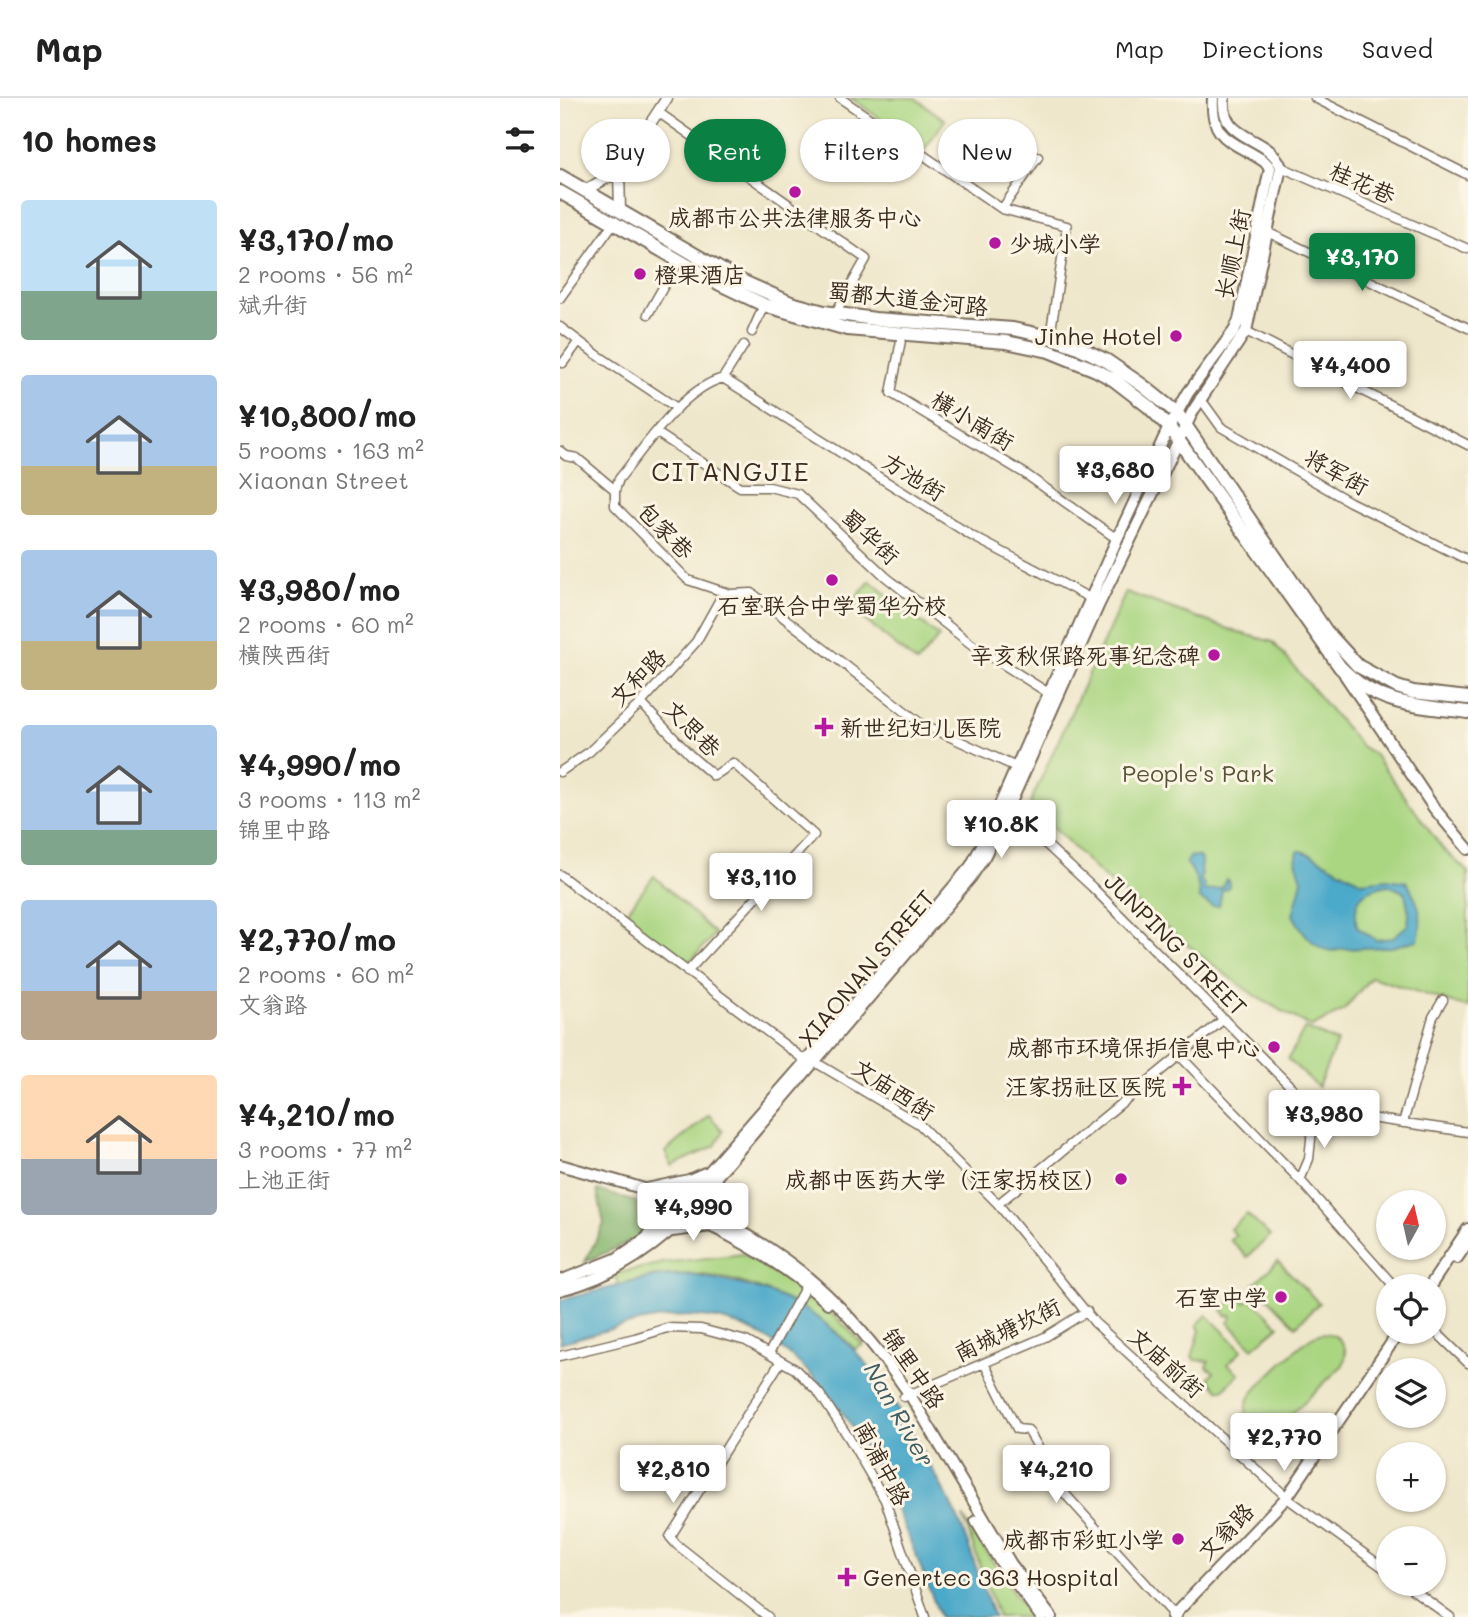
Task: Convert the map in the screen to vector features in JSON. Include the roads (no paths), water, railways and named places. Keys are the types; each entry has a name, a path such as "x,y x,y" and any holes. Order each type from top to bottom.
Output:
{"main road":[{"name":"长顺上街","path":"1169,427 1188,393 1237,326 1270,171 1265,162 1219,131 1212,115 1213,98"},
{"path":"1224,98 1223,112 1229,125 1268,150 1281,167"},
{"name":"长顺上街","path":"1186,425 1200,398 1246,331 1281,167"},
{"path":"560,176 580,197"},
{"path":"560,192 580,197 617,217"},
{"name":"蜀都大道金河路","path":"617,217 746,284 791,303 835,314 875,319 1013,329 1076,346 1107,361 1161,398 1177,413 1326,631 1358,666 1381,680 1413,692 1468,698"},
{"name":"蜀都大道金河路","path":"617,217 679,260 764,305 847,329 1006,342 1037,348 1060,355 1114,380 1149,407 1179,439 1340,667 1354,682 1387,700 1410,706 1468,712"},
{"name":"XIAONAN STREET","path":"685,1208 971,877 984,857 1099,604 1186,425"},
{"name":"XIAONAN STREET","path":"811,1061 971,866 1169,427"},
{"path":"1340,667 1434,808 1468,849"},
{"path":"560,1165 644,1193"},
{"path":"560,1172 644,1193 712,1175 718,1224 669,1232"},
{"path":"644,1193 652,1222 648,1238"},
{"name":"锦里中路","path":"644,1193 685,1208 765,1246 820,1286 870,1339 1011,1564 1051,1617"},
{"path":"560,1290 624,1266 647,1251 669,1232 685,1208"},
{"path":"560,1281 616,1259 648,1238 685,1208"},
{"name":"锦里中路","path":"718,1224 807,1284 853,1328 907,1396 998,1558 1041,1617"},
{"path":"1438,1274 1468,1229"},
{"path":"1446,1274 1468,1242"},
{"name":"文翁路","path":"1289,1499 1391,1344"},
{"name":"文翁路","path":"1176,1617 1289,1499 1398,1344"}],"street":[{"path":"653,119 667,98"},
{"path":"840,98 1002,209 1067,226 1049,337"},
{"path":"1315,98 1468,175"},
{"path":"658,112 866,259 835,314"},
{"path":"1002,209 1038,157"},
{"name":"桂花巷","path":"1281,167 1468,249"},
{"path":"580,197 602,182"},
{"path":"560,298 617,217 619,182"},
{"path":"1268,232 1468,328"},
{"path":"648,314 679,260"},
{"path":"752,332 764,305"},
{"path":"560,327 677,408"},
{"path":"1246,331 1468,445"},
{"name":"横小南街","path":"902,335 891,393 1024,473 1117,539"},
{"path":"563,363 579,341"},
{"name":"包家巷","path":"744,345 723,378 712,381 677,408 619,479 615,490 615,506 688,580 730,594 752,593 920,723 1016,767"},
{"name":"方池街","path":"723,378 972,536 1090,598"},
{"name":"将军街","path":"1200,398 1222,427 1350,502 1468,560"},
{"name":"蜀华街","path":"657,433 740,487 769,487 798,494 886,577 971,644 1049,694"},
{"path":"560,451 566,456 577,458 615,490"},
{"name":"文和路","path":"560,772 589,752 640,703 696,642 724,592"},
{"name":"文思巷","path":"640,703 714,776 733,763 814,835 687,972"},
{"name":"JUNPING STREET","path":"1008,809 1092,887 1314,1110"},
{"name":"文庙西街","path":"560,875 687,972 811,1061 919,1124 998,1204 1087,1311"},
{"path":"1403,1123 1433,1017 1443,1000"},
{"path":"998,1204 1224,1019"},
{"path":"1181,1056 1300,1180 1383,1274"},
{"path":"1300,1180 1309,1159 1314,1110 1468,1132"},
{"path":"769,1353 807,1284"},
{"name":"南城塘坎街","path":"907,1396 1045,1336 1087,1311"},
{"name":"文庙前街","path":"1087,1311 1095,1322 1289,1499 1376,1562"},
{"name":"南浦中路","path":"560,1356 667,1328 701,1329 746,1340 795,1369 819,1394 849,1438 885,1500 925,1617"},
{"path":"1446,1342 1468,1363"},
{"path":"768,1617 676,1544 670,1536 781,1361"},
{"path":"984,1363 1017,1429 1028,1430 1066,1495 1176,1617"},
{"path":"1420,1596 1446,1616"}],"water":[{"path":"1298,851 1302,851 1362,882 1387,879 1407,882 1419,910 1418,940 1392,947 1333,951 1319,947 1301,929 1293,915 1302,880 1296,861","holes":["1389,885 1405,893 1409,913 1408,925 1392,938 1376,940 1357,927 1356,908 1366,893"]},
{"path":"1191,856 1202,860 1200,879 1204,884 1204,891 1222,888 1226,879 1229,882 1229,887 1222,891 1219,906 1212,906 1199,899 1196,880 1186,863"},
{"name":"Nan River","path":"691,1275 741,1284 789,1301 814,1315 856,1352 890,1396 950,1502 962,1527 994,1617 940,1617 905,1529 858,1436 829,1394 795,1359 756,1333 711,1318 692,1316 653,1319 560,1343 560,1300 658,1276"}],"place":[{"name":"成都市公共法律服务中心","path":"795,192"},
{"name":"少城小学","path":"995,243"},
{"name":"橙果酒店","path":"640,274"},
{"name":"Jinhe Hotel","path":"1176,336"},
{"name":"石室联合中学蜀华分校","path":"832,580"},
{"name":"辛亥秋保路死事纪念碑","path":"1214,655"},
{"name":"新世纪妇儿医院","path":"824,727"},
{"name":"成都市环境保护信息中心","path":"1274,1047"},
{"name":"汪家拐社区医院","path":"1182,1086"},
{"name":"成都中医药大学（汪家拐校区）","path":"1121,1179"},
{"name":"石室中学","path":"1281,1297"},
{"name":"成都市彩虹小学","path":"1178,1539"},
{"name":"Genertec 363 Hospital","path":"847,1577"}],"district":[{"name":"CITANGJIE","path":"731,471"}],"park label":[{"name":"People's Park","path":"1198,773"}]}
